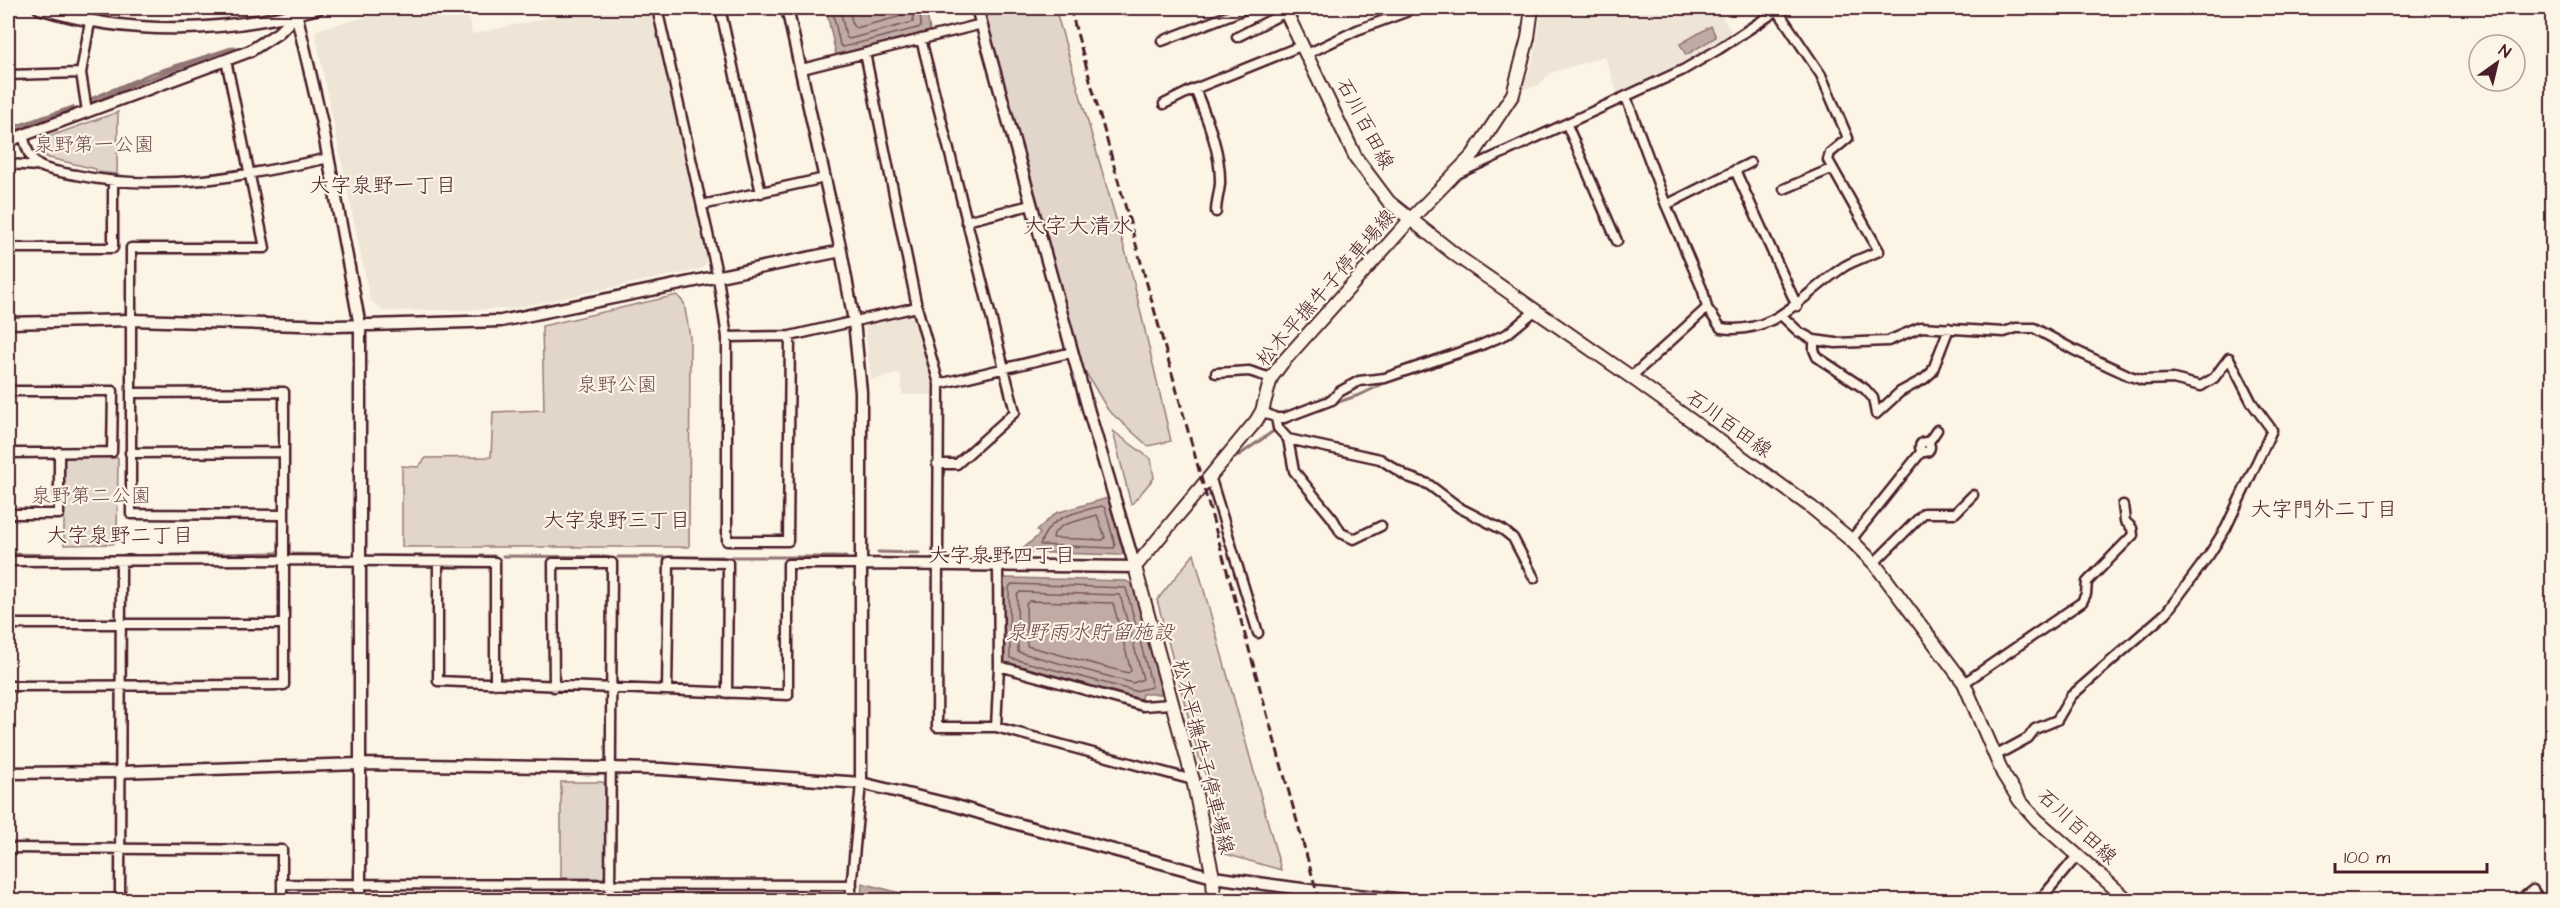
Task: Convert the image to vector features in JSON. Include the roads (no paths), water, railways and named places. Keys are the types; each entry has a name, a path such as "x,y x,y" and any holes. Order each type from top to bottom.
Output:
{"main road":[{"name":"松木平撫牛子停車場線","path":"1214,900 1213,877 1193,780 1135,567 1262,411 1271,378 1282,363 1410,220 1473,155 1513,94 1528,38 1532,8"},
{"name":"石川百田線","path":"1285,10 1356,158 1389,202 1457,256 1631,377 1811,507 1851,540 1874,563 1964,683 1995,756 2020,801 2037,820 2127,900"}],"street":[{"path":"39,8 90,22 143,28 184,28 319,8"},
{"path":"657,8 718,278 728,337 727,541 788,541 790,336"},
{"path":"720,8 761,193"},
{"path":"787,8 841,250 854,321 861,392 861,783 850,900"},
{"path":"438,562 438,681 788,695 788,564 1135,567 1072,352 977,8"},
{"path":"1162,41 1178,30 1248,8"},
{"path":"1456,174 1626,97 1719,49 1780,9 1821,75 1848,138 1830,153 1828,160 1879,251 1844,267 1782,316 1738,330 1721,328 1707,308 1703,291 1666,205 1626,97"},
{"path":"1237,37 1285,10"},
{"path":"8,141 250,51 274,36 295,11"},
{"path":"295,11 328,158 360,326 360,900"},
{"path":"1164,104 1195,89 1406,12"},
{"path":"87,111 81,73 90,22"},
{"path":"801,69 982,24"},
{"path":"921,39 1015,412 957,464 937,464"},
{"path":"865,53 917,307 939,384 937,727 996,728 1193,780"},
{"path":"226,60 266,248 131,248 131,514 283,515"},
{"path":"8,75 81,73"},
{"path":"1195,89 1211,127 1219,171 1220,186 1216,212"},
{"path":"1566,125 1617,241"},
{"path":"23,135 28,153 39,166"},
{"path":"8,164 39,166 88,178 113,181 203,180 250,176 328,158"},
{"path":"1666,205 1750,163"},
{"path":"1784,189 1831,169"},
{"path":"1735,170 1797,306"},
{"path":"702,205 825,178"},
{"path":"8,248 113,248 113,181"},
{"path":"966,221 1031,205"},
{"path":"8,323 131,320 360,326 501,321 718,278 841,250"},
{"path":"728,337 790,336 917,307"},
{"path":"1631,377 1707,308"},
{"path":"1262,411 1276,418 1284,418 1332,400 1339,392 1359,381 1385,378 1507,334 1536,310"},
{"path":"1782,316 1799,332 1814,340 1836,343 1888,341 1921,327 2004,332 2016,328 2034,328 2130,376 2143,380 2173,379 2201,386 2214,378 2229,358 2252,403 2272,430 2226,528 2166,613 2071,696 2057,720 2035,729 2028,738 1995,756"},
{"path":"1814,340 1817,357 1866,389 1873,398 1876,414 1900,392 1932,372 1948,328"},
{"path":"939,384 1072,352"},
{"path":"1216,373 1249,371 1271,378"},
{"path":"8,391 113,390 112,452 8,453"},
{"path":"8,686 284,685 284,392 131,393"},
{"path":"1276,418 1278,428 1288,439 1294,471 1333,519 1341,533 1354,540 1381,526"},
{"path":"1851,540 1922,451 1929,450 1928,443 1936,430"},
{"path":"1288,439 1380,459 1408,477 1428,484 1460,508 1503,530 1513,538 1534,578"},
{"path":"8,514 59,514 59,452"},
{"path":"130,453 284,452"},
{"path":"1210,476 1258,633"},
{"path":"1874,563 1924,513 1954,513 1973,495"},
{"path":"1964,683 2082,602 2086,594 2087,582 2133,535 2132,528 2125,520 2123,504"},
{"path":"8,561 495,562 495,684"},
{"path":"120,900 121,561"},
{"path":"667,690 669,562 728,563 727,693"},
{"path":"554,687 553,563 612,563 610,900"},
{"path":"996,728 999,666 998,567"},
{"path":"8,624 283,624"},
{"path":"999,666 1143,706 1171,704"},
{"path":"8,773 120,772 359,764 611,767 716,771 861,783 953,805 1213,877 1406,900"},
{"path":"8,848 282,850 282,900"},
{"path":"2040,900 2077,856"},
{"path":"283,884 852,885"},
{"path":"2520,900 2533,890 2540,900"}],"water":[{"path":"826,8 926,8 930,31 836,55"},
{"path":"1711,26 1716,37 1686,55 1680,44"},
{"path":"1108,498 1123,552 1121,555 1019,552 1040,534 1037,530 1056,513"},
{"name":"泉野雨水貯留施設","path":"1005,578 1126,581 1132,584 1162,694 1142,694 1141,699 1006,663 1003,660 1003,580"},
{"path":"862,883 927,900 861,900"}],"waterway":[{"path":"91,99 150,74 235,47"},
{"path":"93,102 139,82 235,47"},
{"path":"8,129 73,107"},
{"path":"8,133 74,109"},
{"path":"1327,406 1362,394 1389,381 1479,352 1497,343"},
{"path":"1281,426 1292,419"},
{"path":"1235,458 1275,430"},
{"path":"878,552 919,553"},
{"path":"126,556 276,553"},
{"path":"8,554 117,556"},
{"path":"292,554 342,555"},
{"path":"378,556 494,556"},
{"path":"503,556 608,557"},
{"path":"618,557 723,557"},
{"path":"731,557 846,557"}],"railway":[{"path":"1070,8 1319,900"}],"district":[{"name":"大字泉野一丁目","path":"383,185"},
{"name":"大字大清水","path":"1078,226"},
{"name":"大字門外二丁目","path":"2324,509"},
{"name":"大字泉野三丁目","path":"617,520"},
{"name":"大字泉野二丁目","path":"120,535"},
{"name":"大字泉野四丁目","path":"1002,555"}],"park label":[{"name":"泉野第一公園","path":"94,145"},
{"name":"泉野公園","path":"617,385"},
{"name":"泉野第二公園","path":"91,496"}]}
